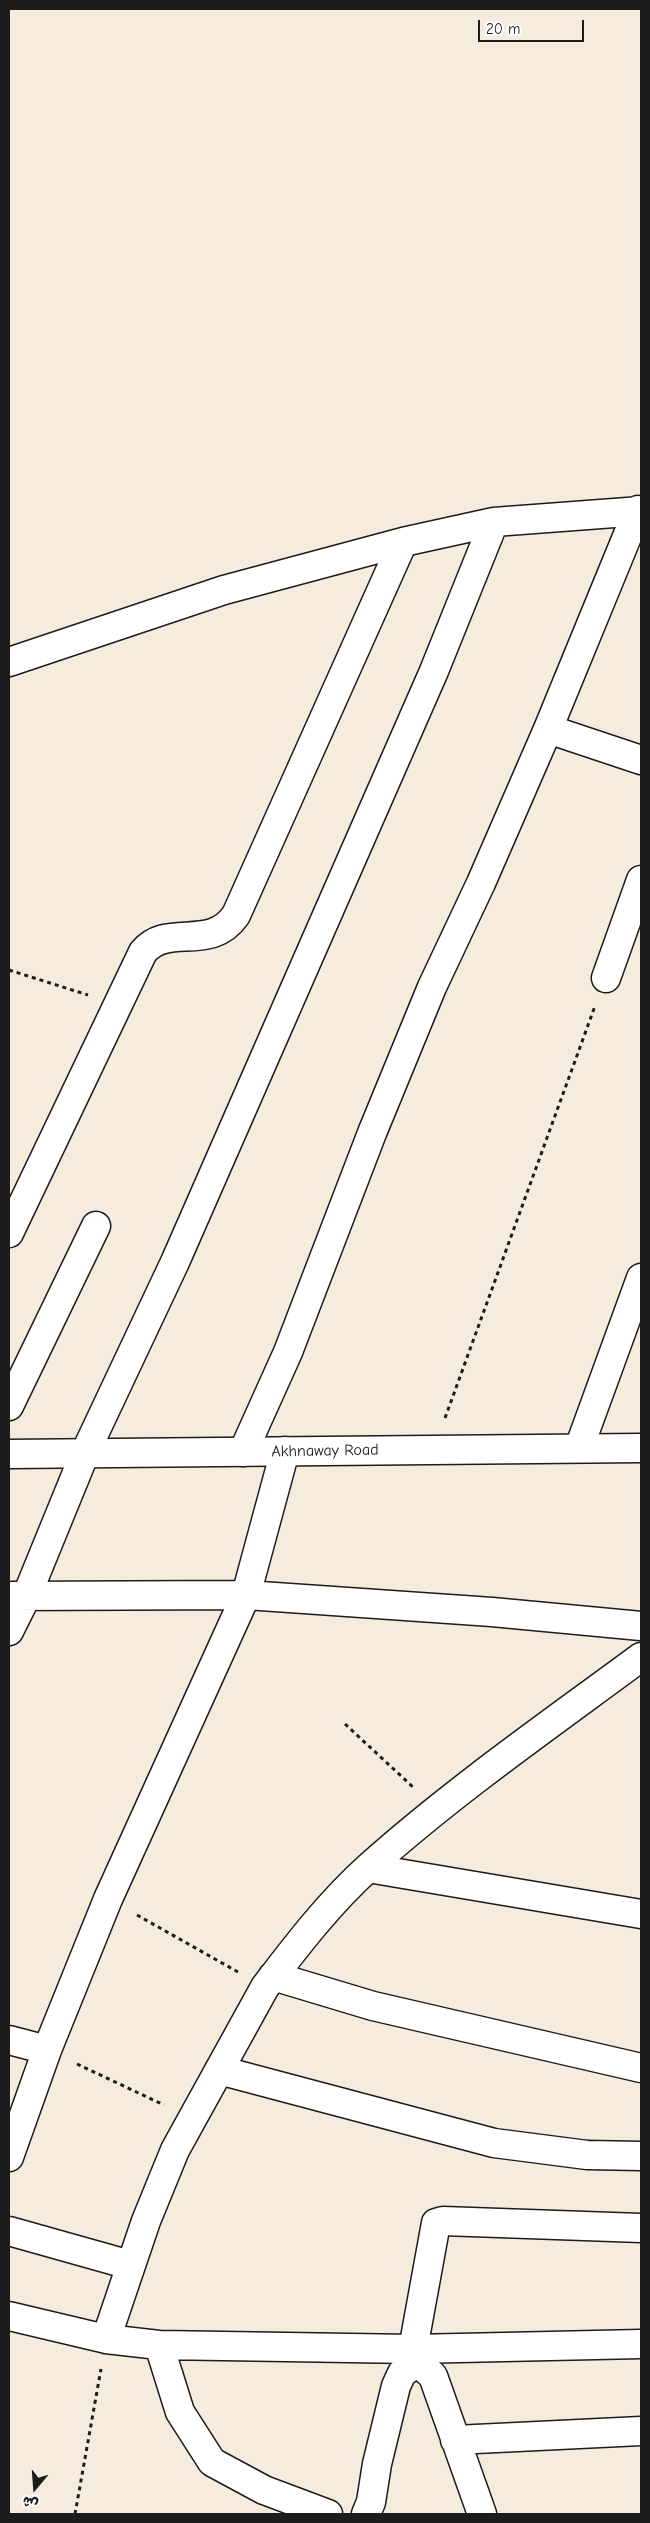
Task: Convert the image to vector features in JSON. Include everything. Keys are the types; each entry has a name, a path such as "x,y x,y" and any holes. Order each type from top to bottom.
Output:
{"street":[{"path":"9,662 224,590 403,542 494,522 640,510 482,883 432,987 372,1133 288,1352 243,1452"},
{"path":"9,1631 18,1595 175,1262 434,671 494,522"},
{"path":"9,1233 143,952 152,943 217,933 229,925 236,916 403,542"},
{"path":"548,729 641,760"},
{"path":"606,978 641,880"},
{"path":"9,1406 96,1226"},
{"path":"579,1448 641,1278"},
{"name":"Akhnaway Road","path":"9,1454 641,1448"},
{"path":"9,2157 47,2050 108,1899 246,1595 285,1451"},
{"path":"18,1595 246,1595 492,1612 641,1626"},
{"path":"106,2339 130,2265 161,2181 192,2119 269,1981 319,1919 368,1868 438,1810 641,1657"},
{"path":"368,1868 641,1914"},
{"path":"269,1981 641,2068"},
{"path":"9,2040 47,2050"},
{"path":"220,2070 494,2142 587,2155 641,2156"},
{"path":"366,2514 371,2502 377,2464 396,2386 402,2373 414,2357 436,2223 443,2221 641,2228"},
{"path":"9,2231 130,2265"},
{"path":"9,2316 106,2339 159,2345 414,2357 641,2344"},
{"path":"159,2345 180,2412 212,2462 264,2490 328,2514"},
{"path":"414,2357 433,2376 482,2514"},
{"path":"455,2440 641,2432"}],"path":[{"path":"9,970 119,1005"},
{"path":"433,1450 606,978"},
{"path":"345,1724 438,1810"},
{"path":"108,1899 269,1981"},
{"path":"47,2050 192,2119"},
{"path":"75,2514 106,2339"}]}
